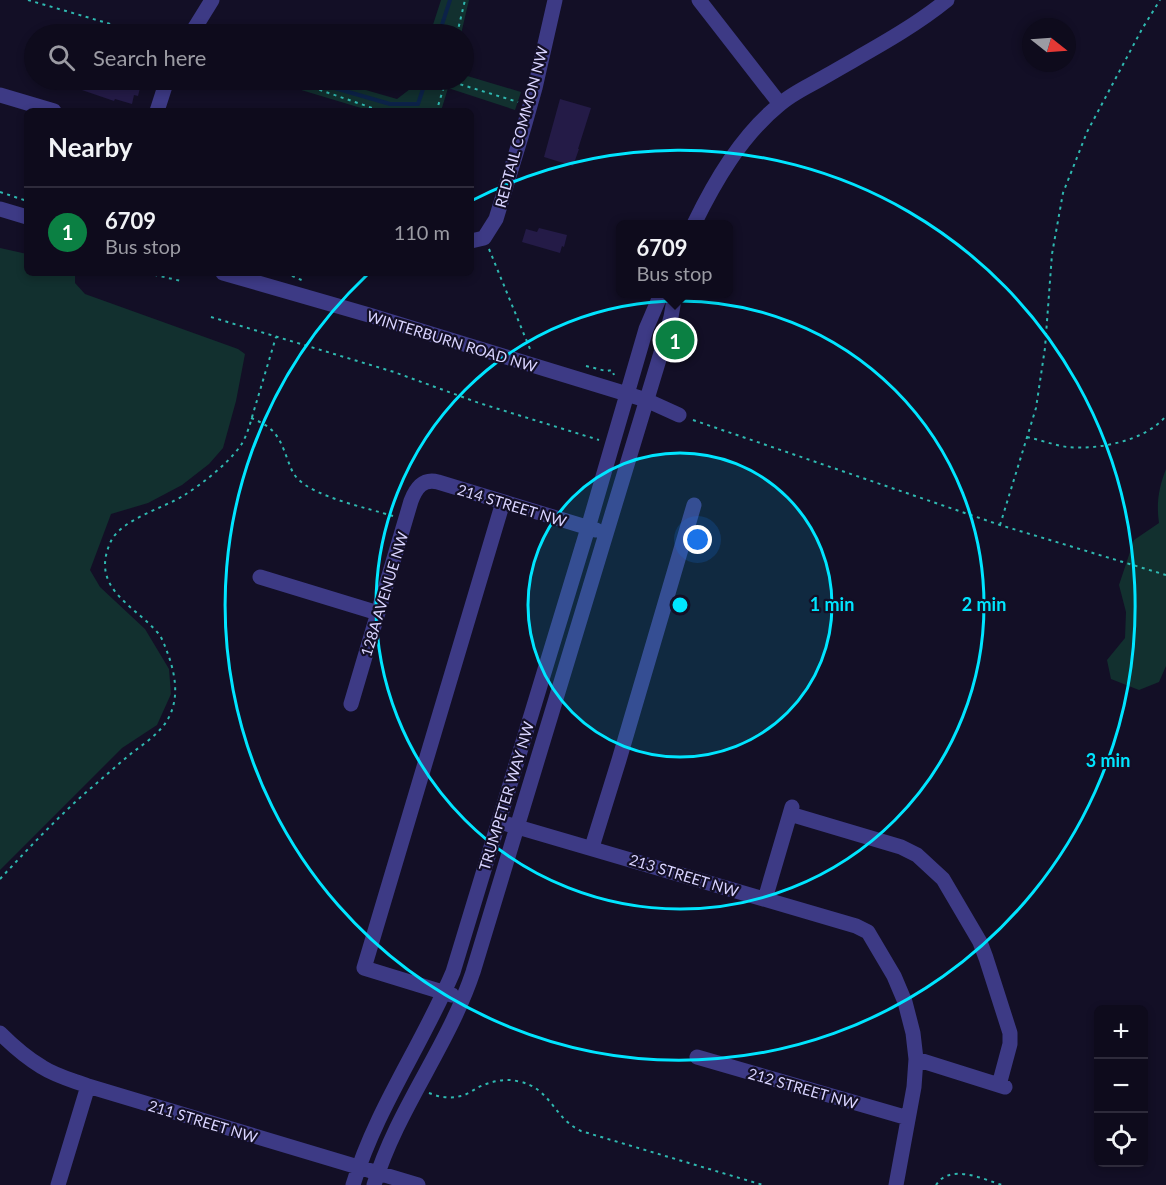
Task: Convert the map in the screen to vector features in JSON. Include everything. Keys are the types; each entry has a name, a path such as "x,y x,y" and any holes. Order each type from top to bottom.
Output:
{"street":[{"path":"197,24 212,0"},
{"name":"REDTAIL COMMON NW","path":"478,240 496,219 530,106 555,0"},
{"path":"699,0 780,104"},
{"path":"696,220 731,158 757,125 780,104 924,18 947,0"},
{"path":"158,108 164,90"},
{"path":"0,95 44,108"},
{"path":"0,209 24,216"},
{"name":"WINTERBURN ROAD NW","path":"233,276 627,394 679,415"},
{"name":"TRUMPETER WAY NW","path":"353,1185 384,1107 421,1040 444,992 459,953 646,329 659,298"},
{"name":"TRUMPETER WAY NW","path":"376,1179 394,1130 463,999 473,972 668,329 674,298"},
{"name":"214 STREET NW","path":"420,485 432,481 606,533"},
{"name":"128A AVENUE NW","path":"351,704 406,519 420,485"},
{"path":"463,999 364,968 503,502"},
{"path":"592,847 694,505"},
{"path":"260,578 378,613"},
{"path":"765,899 791,811 901,847 917,855 943,879 980,942 1010,1033 1002,1086 916,1059 914,1087 896,1185"},
{"name":"213 STREET NW","path":"499,821 856,926 868,932 894,976 905,1002 913,1033 916,1059"},
{"name":"211 STREET NW","path":"0,1033 42,1067 59,1076 359,1167 376,1179 418,1185"},
{"name":"212 STREET NW","path":"697,1057 908,1118"},
{"path":"58,1185 88,1086"}],"path":[{"path":"28,0 111,24"},
{"path":"459,24 465,0"},
{"path":"1000,525 1036,408 1045,348 1052,254 1063,193 1087,132 1160,0"},
{"path":"474,89 530,106"},
{"path":"320,90 372,108"},
{"path":"436,108 443,90"},
{"path":"0,192 24,200"},
{"path":"478,240 530,350"},
{"path":"160,276 181,281"},
{"path":"211,317 404,375 479,403 599,440"},
{"path":"0,879 68,809 149,740 169,718 176,692 174,676 164,643 159,634 112,588 106,577 105,557 112,538 124,526 183,496 229,459 242,444 276,337"},
{"path":"679,415 1000,525 1166,575"},
{"path":"1027,437 1067,447 1098,448 1131,439 1158,425 1166,416"},
{"path":"251,418 271,428 282,444 292,471 313,490 406,519"},
{"path":"424,1091 436,1096 456,1097 489,1083 505,1080 525,1083 542,1092 570,1126 581,1131 763,1185"},
{"path":"936,1185 939,1180 954,1174 965,1174 1002,1185"}],"green space":[{"path":"441,0 469,0 463,24 433,24"},
{"path":"474,78 521,92 515,110 454,90 474,90"},
{"path":"301,90 366,90 397,99 409,90 447,90 442,108 361,108"},
{"path":"0,248 24,253 24,276 75,276 75,283 85,294 238,349 245,354 236,401 223,448 209,464 182,485 148,503 111,514 90,570 100,587 145,629 169,669 171,694 157,725 122,748 0,870"},
{"path":"1166,469 1166,666 1159,682 1139,690 1111,679 1107,660 1125,638 1126,612 1119,585 1134,540 1159,523 1159,495"}],"building":[{"path":"82,90 140,90 138,96 134,95 132,104 115,99 114,101"},
{"path":"560,99 591,108 573,166 544,157"},
{"path":"539,228 567,235 560,253 522,242 526,229 537,232"}],"waterway":[{"path":"442,24 450,0"},
{"path":"342,90 390,104 418,104 423,90"}],"place":[{"name":"6709","path":"675,340"}]}
